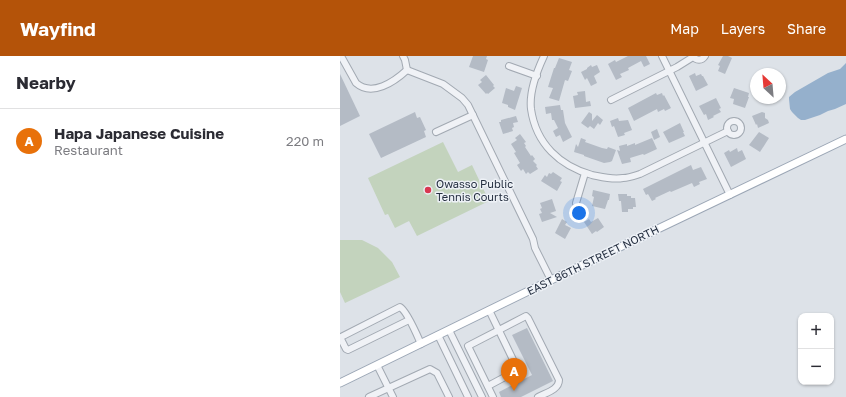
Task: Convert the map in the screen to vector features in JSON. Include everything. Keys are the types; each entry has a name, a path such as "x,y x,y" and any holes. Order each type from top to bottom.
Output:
{"main road":[{"name":"EAST 86TH STREET NORTH","path":"340,383 846,139"}],"street":[{"path":"341,56 356,83 364,88 375,89 381,87 398,78 407,70"},
{"path":"403,56 407,70"},
{"path":"544,56 536,76 532,92 531,108 535,125 547,147 556,157 566,164 585,173 611,178 632,177 728,131"},
{"path":"662,56 730,195"},
{"path":"611,100 669,71 693,57 700,60 705,56"},
{"path":"509,66 536,76"},
{"path":"407,70 443,84 462,98 468,105 533,239 535,248 551,280"},
{"path":"436,132 472,115"},
{"path":"576,203 585,173"},
{"path":"408,320 348,350 341,339 341,337 400,307 402,308 421,344"},
{"path":"488,386 518,370 489,310"},
{"path":"493,397 468,346 526,316 560,384 557,388 538,397"},
{"path":"449,330 482,397"},
{"path":"438,335 468,397"},
{"path":"377,365 393,397"},
{"path":"372,396 430,369 437,373 449,397"}],"green space":[{"name":"Owasso Public Tennis Courts","path":"443,142 458,172 472,165 489,201 417,236 409,221 395,228 388,214 385,215 368,178"},
{"path":"340,240 362,240 378,248 392,262 400,277 345,303 340,292"}],"water":[{"path":"846,63 846,104 805,120 798,118 790,109 789,97 828,73 840,69"}],"building":[{"path":"473,56 487,56 486,59 488,60 484,72 469,67"},
{"path":"628,56 646,56 650,64 644,67 641,61 628,68 629,70 620,74 622,77 616,80 608,64"},
{"path":"723,56 732,58 725,74 718,71 720,66 718,65"},
{"path":"559,58 572,62 569,70 572,71 568,81 565,80 559,101 549,98 553,88 548,87"},
{"path":"591,65 592,67 597,65 600,72 594,76 597,83 591,86 587,78 585,80 581,72"},
{"path":"695,73 696,76 701,74 708,85 696,91 689,76"},
{"path":"340,74 360,116 340,126"},
{"path":"486,75 495,88 488,94 486,94 478,85 482,82 480,80"},
{"path":"516,86 522,88 515,110 502,103 506,88 514,91"},
{"path":"734,88 749,93 745,108 733,104 734,99 730,98"},
{"path":"585,91 586,102 590,101 591,106 575,108 573,96 578,95 577,92"},
{"path":"656,93 657,95 662,93 663,96 664,95 671,108 658,112 657,109 634,121 628,108"},
{"path":"716,98 721,108 719,109 721,112 708,120 706,114 704,115 699,106"},
{"path":"560,105 561,110 563,110 565,123 572,137 563,142 560,135 556,137 553,131 558,128 554,120 552,120 551,113 546,114 545,107"},
{"path":"415,112 417,118 420,117 426,130 424,131 426,137 381,158 369,134"},
{"path":"589,112 592,114 592,121 597,115 603,120 600,125 598,123 594,129 590,126 588,128 581,123"},
{"path":"762,112 765,113 765,118 769,123 758,128 752,116"},
{"path":"516,116 518,122 513,123 513,131 503,134 499,122 501,122 501,120"},
{"path":"618,118 619,121 628,120 632,130 624,133 625,135 618,137 614,126 612,127 610,121"},
{"path":"680,123 685,136 669,143 663,132"},
{"path":"657,129 660,137 654,140 651,132"},
{"path":"759,132 769,138 760,152 749,145"},
{"path":"520,134 526,142 524,143 526,146 525,147 535,159 533,161 537,165 536,166 538,169 530,174 528,172 526,174 523,169 521,171 517,165 520,163 511,144 517,140 515,138"},
{"path":"581,138 586,140 585,142 602,148 607,149 608,147 616,150 612,161 604,163 574,152 576,144 578,147"},
{"path":"652,138 657,149 644,155 630,158 631,162 622,164 617,150 620,151 619,146 627,144 627,146 635,143 635,145"},
{"path":"737,148 738,152 742,150 746,159 731,167 724,153 729,150 730,152"},
{"path":"691,165 693,170 701,167 707,179 699,182 700,184 694,187 692,183 671,192 670,191 652,201 648,194 646,195 643,189"},
{"path":"553,172 562,178 560,181 562,182 557,191 541,181 545,175 547,177 549,173 551,174"},
{"path":"593,190 610,194 605,209 592,206 594,197 592,196"},
{"path":"618,194 627,194 627,196 631,196 631,198 635,198 636,207 633,207 633,209 628,209 628,212 622,212 621,201 619,201"},
{"path":"552,199 556,211 550,213 557,217 542,222 539,214 542,213 540,203"},
{"path":"598,218 604,227 592,234 584,222 589,219 591,222"},
{"path":"562,219 567,222 565,225 571,228 565,239 555,233"},
{"path":"527,328 553,381 521,397 501,397 499,392 532,375 512,335"}],"place":[{"name":"Owasso Public Tennis Courts","path":"428,190"},
{"name":"Hapa Japanese Cuisine","path":"514,391"}]}
